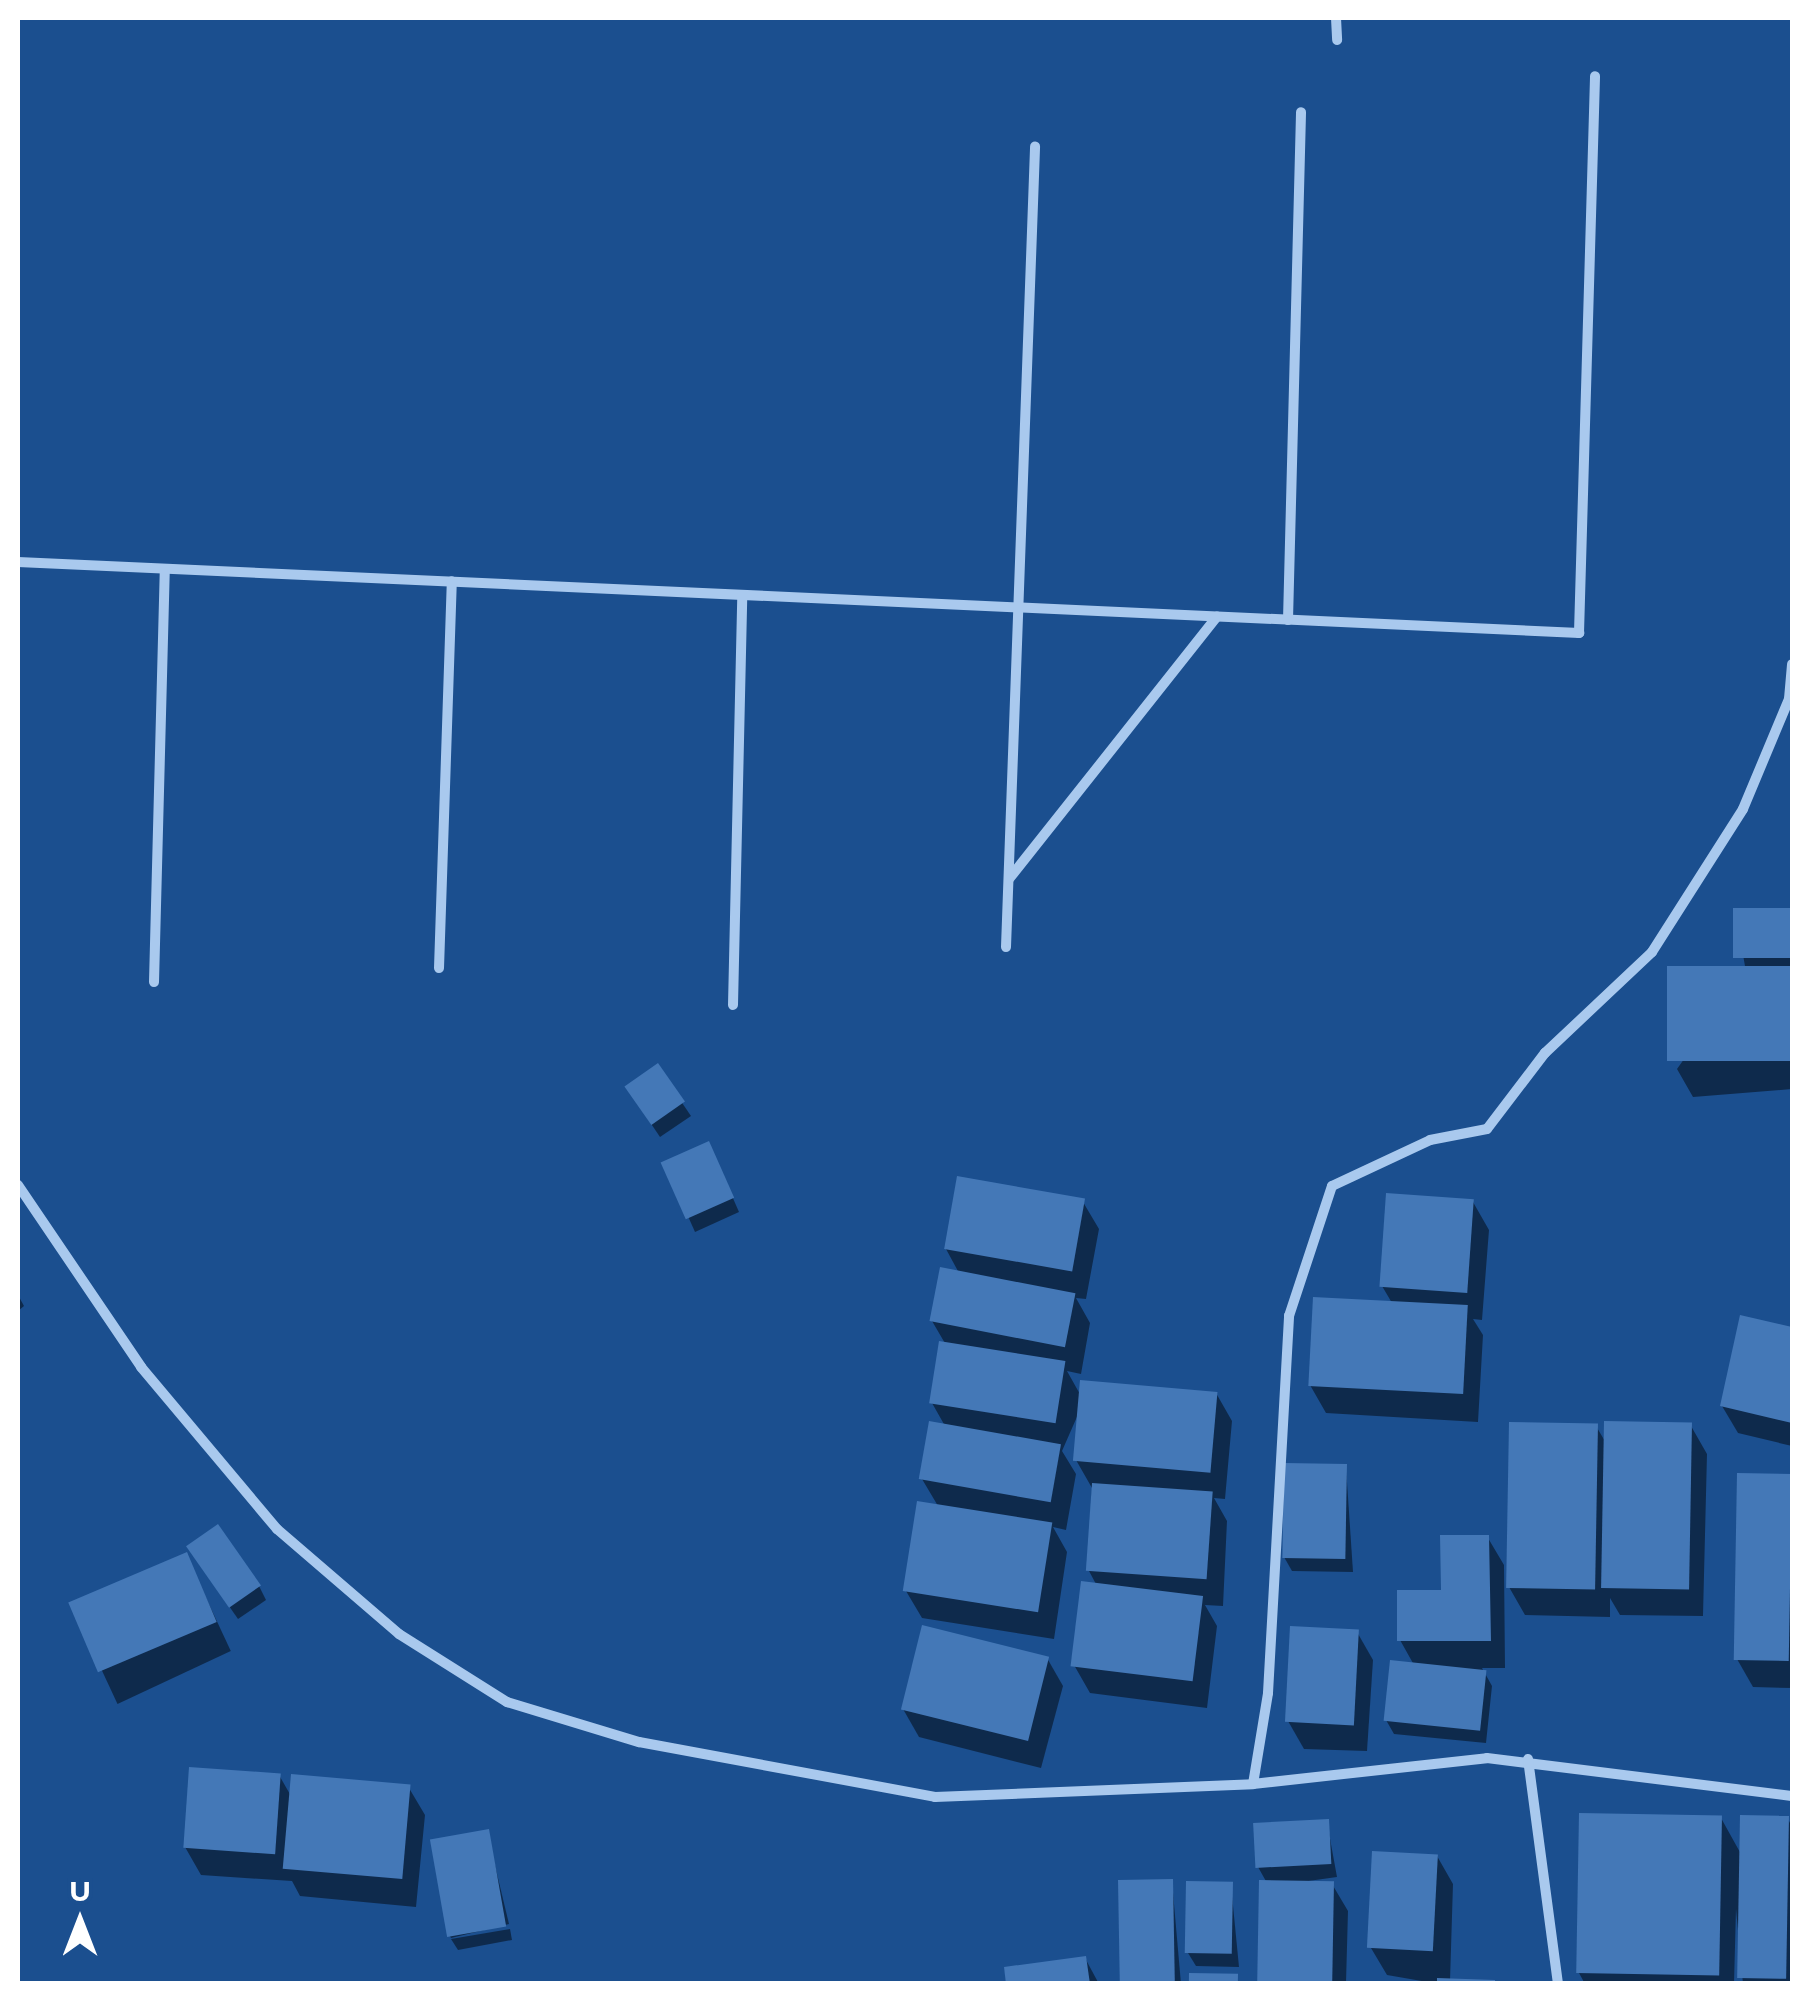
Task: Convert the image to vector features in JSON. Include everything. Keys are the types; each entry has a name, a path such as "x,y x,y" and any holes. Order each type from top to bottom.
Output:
{"street":[{"path":"1336,18 1338,40"},
{"path":"18,562 1579,634 1595,76"},
{"path":"1288,620 1301,112"},
{"path":"1006,947 1035,147"},
{"path":"154,982 165,569"},
{"path":"439,968 452,581"},
{"path":"732,1006 742,595"},
{"path":"1009,878 1217,617"},
{"path":"1253,1784 1268,1693 1289,1316 1332,1186 1430,1140 1487,1128 1545,1053 1652,952 1743,809 1789,700 1792,664"},
{"path":"18,1185 141,1368 277,1529 399,1634 507,1702 639,1742 936,1796 1253,1784 1528,1759 1792,1796"},
{"path":"1528,1759 1558,1984"}],"building":[{"path":"1733,908 1792,908 1792,958 1733,958"},
{"path":"1667,966 1792,966 1792,1061 1667,1061"},
{"path":"658,1063 685,1102 651,1125 624,1087"},
{"path":"709,1141 734,1198 686,1219 661,1163"},
{"path":"957,1176 1085,1199 1072,1271 944,1249"},
{"path":"1386,1193 1474,1199 1467,1293 1379,1287"},
{"path":"940,1267 1075,1293 1065,1347 930,1321"},
{"path":"1313,1297 1468,1305 1463,1394 1308,1386"},
{"path":"1740,1315 1792,1327 1792,1423 1720,1406"},
{"path":"939,1341 1065,1361 1056,1423 929,1403"},
{"path":"1080,1380 1217,1392 1210,1473 1073,1461"},
{"path":"929,1421 1061,1444 1051,1502 919,1479"},
{"path":"1604,1421 1692,1423 1689,1590 1601,1588"},
{"path":"1509,1422 1598,1424 1595,1590 1506,1588"},
{"path":"1284,1463 1347,1464 1345,1559 1282,1558"},
{"path":"1737,1473 1792,1474 1789,1661 1734,1660"},
{"path":"1092,1483 1213,1491 1207,1579 1086,1571"},
{"path":"917,1501 1052,1522 1038,1612 903,1591"},
{"path":"218,1524 261,1585 229,1608 186,1546"},
{"path":"1440,1535 1489,1535 1491,1641 1397,1641 1397,1590 1441,1590"},
{"path":"187,1552 217,1622 98,1672 68,1602"},
{"path":"1081,1581 1203,1596 1193,1681 1071,1666"},
{"path":"922,1625 1049,1657 1028,1741 901,1709"},
{"path":"1290,1626 1359,1630 1354,1725 1285,1722"},
{"path":"1390,1660 1486,1670 1480,1731 1384,1721"},
{"path":"189,1767 281,1773 275,1854 183,1848"},
{"path":"291,1774 411,1784 402,1879 283,1869"},
{"path":"1579,1813 1722,1815 1719,1975 1576,1973"},
{"path":"1740,1815 1789,1816 1786,1979 1737,1978"},
{"path":"1329,1819 1331,1864 1255,1868 1253,1823"},
{"path":"489,1829 506,1926 447,1937 430,1839"},
{"path":"1372,1851 1438,1854 1433,1951 1367,1948"},
{"path":"1173,1879 1175,1984 1120,1984 1118,1880"},
{"path":"1259,1880 1334,1881 1332,1984 1257,1984"},
{"path":"1186,1881 1233,1882 1232,1954 1185,1953"},
{"path":"1086,1956 1090,1984 1006,1984 1004,1967"},
{"path":"1189,1973 1238,1974 1238,1984 1189,1984"},
{"path":"1437,1978 1495,1980 1495,1984 1437,1984"}]}
